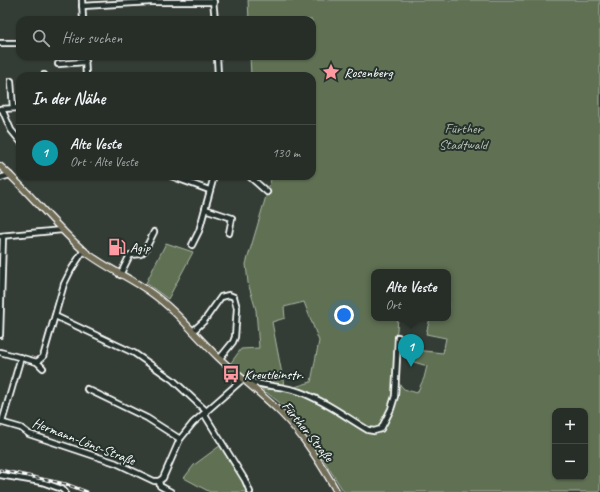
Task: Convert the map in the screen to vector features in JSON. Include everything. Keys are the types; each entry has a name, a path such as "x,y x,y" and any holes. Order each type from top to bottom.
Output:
{"main road":[{"name":"Fürther Straße","path":"0,166 62,230 84,250 120,275 149,291 172,309 192,332 282,414 304,440 323,467 337,492"}],"street":[{"path":"82,0 83,16"},
{"path":"82,6 151,2 213,1 215,16"},
{"path":"0,43 16,43"},
{"path":"217,60 218,72"},
{"path":"58,64 85,62 86,72"},
{"path":"11,81 13,108 1,109 11,130 16,136"},
{"path":"0,178 10,175"},
{"path":"182,180 209,190"},
{"path":"192,245 199,231 213,180"},
{"path":"254,180 267,192"},
{"path":"205,209 232,218 229,233"},
{"path":"0,335 2,236 62,230"},
{"path":"120,275 130,255 141,254 145,250 154,232"},
{"path":"37,362 43,357 64,284 84,250"},
{"path":"192,332 204,321 221,297 229,294 234,297 237,308 235,337 220,358"},
{"path":"55,316 134,353 173,380 205,410 206,417 245,480 250,492"},
{"path":"171,492 160,486 159,481 163,478 180,439 205,410 243,379 252,383 281,386 300,392 319,401 368,430 374,431 381,429 391,409 395,396 398,337"},
{"path":"0,352 37,362 44,368"},
{"path":"1,422 21,358"},
{"path":"86,389 147,418 180,439"},
{"name":"Hermann-Löns-Straße","path":"1,422 21,428 29,434 116,463 154,481 159,481"},
{"path":"0,475 42,482 62,489 65,492"}],"green space":[{"name":"Fürther Stadtwald","path":"248,0 600,0 600,492 344,492 301,424 289,410 230,364 241,349 259,348 256,310 248,283 246,264 271,180 316,180 316,72 251,72 250,60 316,60 316,16 249,16","holes":["371,269 451,269 451,321 429,321 426,334 446,338 443,353 415,350 411,361 427,366 424,378 417,393 404,389 393,377 398,321 371,321","304,302 319,341 311,382 285,390 272,322 285,318 284,307"]},
{"path":"166,243 193,252 168,299 146,283"},
{"path":"221,445 235,466 247,492 210,492 184,478 194,465"}],"railway":[{"path":"0,470 66,484 87,492"}],"place":[{"name":"Rosenberg","path":"331,72"},
{"name":"Agip","path":"117,247"},
{"name":"Alte Veste","path":"411,367"},
{"name":"Kreutleinstr.","path":"231,374"}]}
